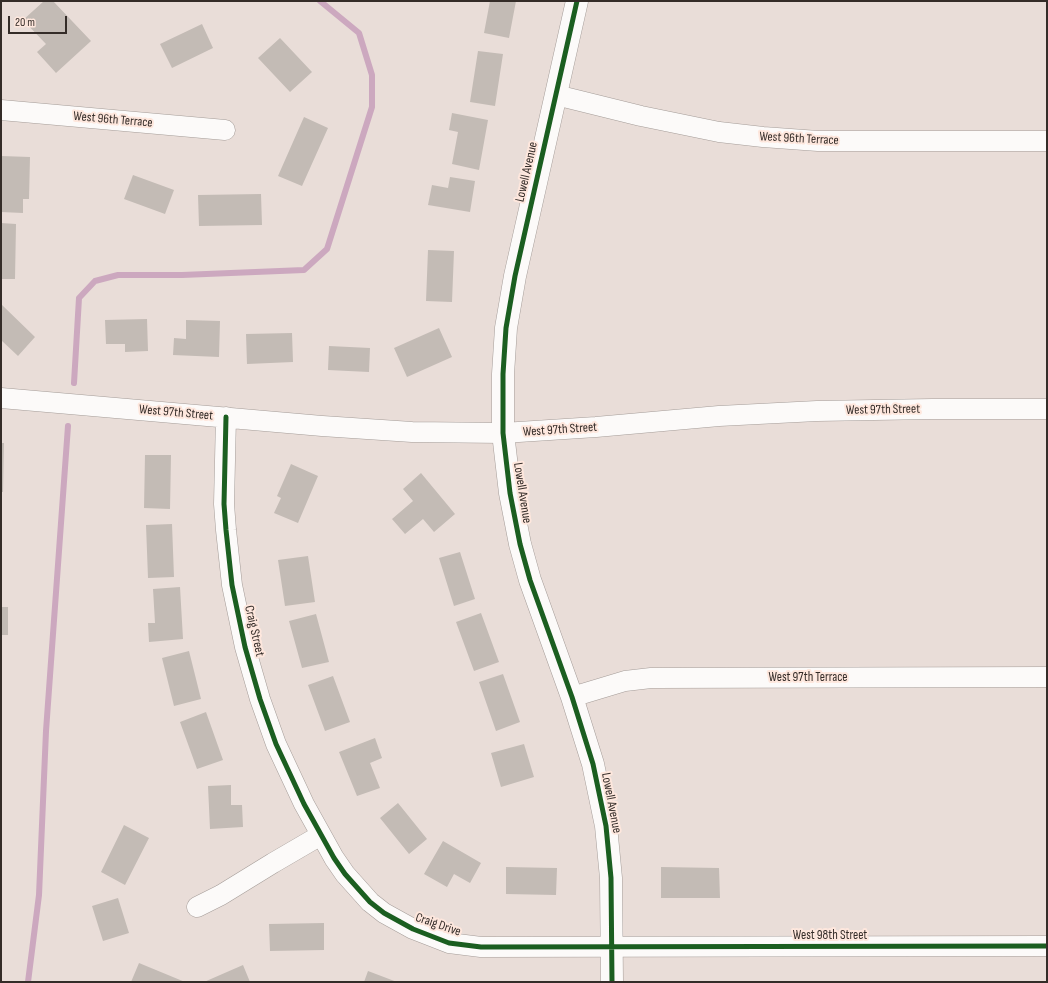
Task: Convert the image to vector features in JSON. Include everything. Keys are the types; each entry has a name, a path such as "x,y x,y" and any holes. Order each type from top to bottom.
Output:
{"street":[{"name":"Lowell Avenue","path":"578,1 515,276 506,328 503,374 503,433 510,493 520,544 530,580 572,697 593,764 606,826 611,878 612,982"},
{"name":"West 96th Terrace","path":"556,95 642,116 720,132 763,137 818,141 1047,141"},
{"name":"West 96th Terrace","path":"1,110 225,130"},
{"name":"West 97th Street","path":"1,398 322,426 412,432 503,433 596,428 720,416 817,411 1047,409"},
{"name":"Craig Street","path":"226,417 224,504 226,530 232,585 245,647 260,699 276,744 304,804 321,835"},
{"name":"West 97th Terrace","path":"572,697 625,681 651,678 1047,677"},
{"path":"197,907 221,895 321,835"},
{"name":"Craig Drive","path":"321,835 345,874 370,902 384,913 413,930 449,943 481,947 612,948"},
{"name":"West 98th Street","path":"612,948 1047,946"}],"building":[{"path":"44,1 53,1 91,41 56,73 37,52 46,44 23,20"},
{"path":"490,1 516,1 509,38 484,33"},
{"path":"202,24 213,48 172,68 160,44"},
{"path":"280,38 312,72 290,92 258,58"},
{"path":"478,51 503,54 495,106 470,102"},
{"path":"452,113 488,120 479,170 452,164 458,132 449,130"},
{"path":"304,117 328,128 302,186 278,176"},
{"path":"1,156 30,157 29,199 23,199 23,213 1,212"},
{"path":"133,175 174,190 165,214 124,199"},
{"path":"450,177 475,181 470,212 428,205 432,185 448,188"},
{"path":"261,194 262,225 199,226 198,195"},
{"path":"1,223 16,224 15,279 1,279"},
{"path":"428,250 454,251 452,302 426,301"},
{"path":"1,304 35,337 18,356 1,340"},
{"path":"147,319 148,351 125,352 125,344 106,344 105,320"},
{"path":"186,320 220,321 219,357 173,355 174,338 186,339"},
{"path":"439,328 452,357 407,377 394,348"},
{"path":"292,333 293,362 247,364 246,334"},
{"path":"329,346 370,348 369,372 328,370"},
{"path":"1,443 4,443 3,492 1,492"},
{"path":"145,455 171,455 170,509 144,508"},
{"path":"291,464 318,476 298,523 274,513 281,498 277,496"},
{"path":"421,473 455,514 434,532 423,519 405,534 392,519 413,501 403,489"},
{"path":"172,524 174,577 148,578 146,525"},
{"path":"460,552 475,599 454,606 439,558"},
{"path":"308,556 315,602 285,606 278,560"},
{"path":"180,587 183,639 149,642 148,623 155,623 153,589"},
{"path":"1,607 8,607 8,635 1,635"},
{"path":"481,613 499,662 474,671 456,622"},
{"path":"316,614 329,662 302,668 289,621"},
{"path":"189,651 201,699 174,706 162,658"},
{"path":"503,674 520,722 496,731 479,682"},
{"path":"333,676 350,722 325,731 308,685"},
{"path":"206,712 223,760 197,769 180,722"},
{"path":"375,738 382,758 370,763 380,788 357,796 339,752"},
{"path":"524,744 534,777 501,787 491,753"},
{"path":"231,785 231,805 242,805 243,827 210,829 208,786"},
{"path":"398,803 427,839 409,854 380,818"},
{"path":"124,825 149,838 125,885 101,872"},
{"path":"443,841 481,863 470,883 454,874 447,887 424,874"},
{"path":"506,867 557,868 556,895 506,894"},
{"path":"661,867 719,868 720,898 661,898"},
{"path":"118,898 129,933 103,941 92,906"},
{"path":"324,923 324,950 270,951 269,924"},
{"path":"139,963 185,982 131,982"},
{"path":"243,965 250,982 204,982"},
{"path":"368,971 397,982 364,982"}],"waterway":[{"path":"74,383 79,298 95,281 118,275 182,275 304,270 327,249 372,107 372,75 359,33 320,1"},
{"path":"28,982 39,895 46,731 68,426"}],"cycle path":[{"path":"577,1 515,276 506,328 503,374 503,433 510,493 520,544 530,580 572,697 593,764 606,826 611,878 612,982"},
{"path":"226,417 224,504 232,585 245,647 260,699 276,744 304,804 334,858 345,874 370,902 384,913 413,929 449,943 481,947 1047,946"}]}
